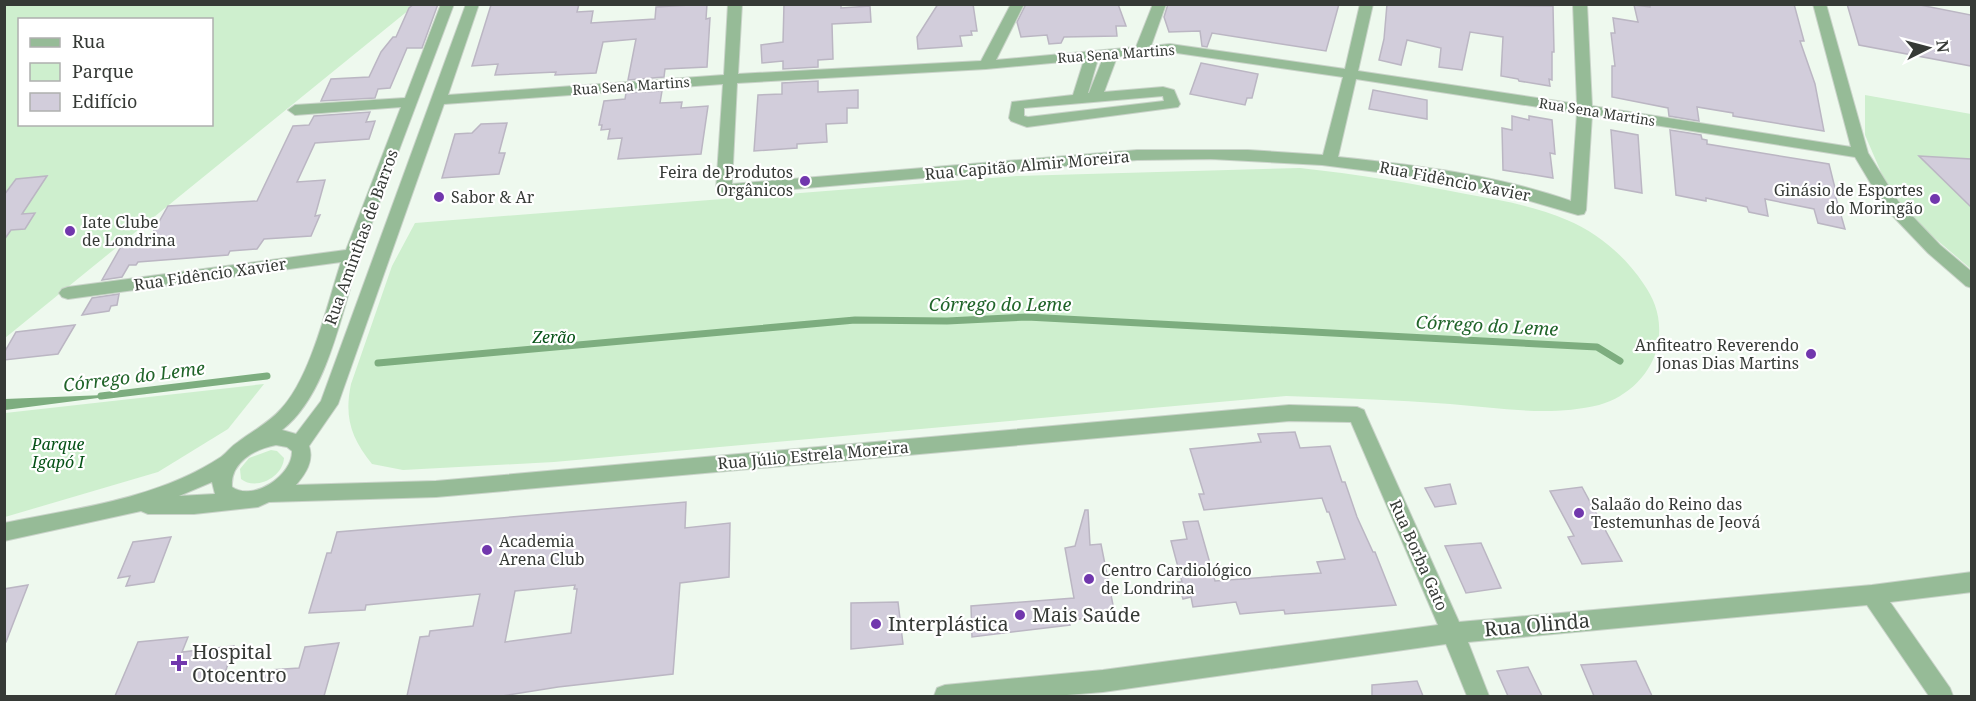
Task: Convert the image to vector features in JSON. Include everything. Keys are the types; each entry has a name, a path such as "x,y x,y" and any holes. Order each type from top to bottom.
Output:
{"street":[{"name":"Rua Aminthas de Barros","path":"244,448 288,415 299,399 320,354 352,255 448,4"},
{"name":"Rua Aminthas de Barros","path":"298,445 329,404 473,4"},
{"path":"731,79 735,4"},
{"path":"986,65 1018,4"},
{"path":"1142,50 1160,4"},
{"path":"1330,160 1367,4"},
{"path":"1580,4 1585,110"},
{"path":"1819,4 1860,153 1892,205 1934,249 1971,282"},
{"name":"Rua Sena Martins","path":"437,100 731,79 986,65 1142,50 1192,50 1860,153"},
{"path":"1095,97 1112,52"},
{"path":"1079,98 1093,54"},
{"name":"Rua Capitão Almir Moreira","path":"731,79 724,190 1137,155 1200,153 1330,160"},
{"path":"1163,91 1169,93 1173,102 1169,105 1027,122 1016,118 1017,105 1079,98 1163,91"},
{"path":"295,110 410,102"},
{"name":"Rua Fidêncio Xavier","path":"1330,160 1481,182 1550,199 1578,210 1585,110"},
{"name":"Rua Fidêncio Xavier","path":"68,293 352,255"},
{"name":"Rua Júlio Estrela Moreira","path":"270,494 436,489 1289,413 1357,415"},
{"name":"Rua Borba Gato","path":"1357,415 1453,633 1478,696"},
{"path":"4,532 134,505 194,482 229,462 244,448 255,442 276,437 293,440 302,453 301,464 295,475 270,494 254,499 194,505 134,505"},
{"path":"229,462 223,471 221,481 224,490 230,496 239,499"},
{"name":"Rua Olinda","path":"945,696 1104,689 1453,633 1872,595 1971,582"},
{"path":"1872,595 1942,696"}],"green space":[{"name":"Iate Clube de Londrina","path":"5,5 415,5 5,338"},
{"name":"Ginásio de Esportes do Moringão","path":"1865,95 1971,114 1971,269 1911,218 1884,179 1865,135"},
{"name":"Zerão","path":"1300,168 1383,179 1504,201 1543,211 1578,225 1619,255 1648,290 1657,312 1659,327 1658,343 1651,364 1645,374 1620,396 1599,405 1581,409 1543,411 1286,396 554,462 403,470 372,464 359,445 351,427 348,407 351,384 392,266 415,223 1017,176"},
{"name":"Parque Igapó I","path":"264,384 228,429 158,472 5,517 5,413"},
{"path":"271,450 277,451 284,458 279,471 274,476 261,483 241,479 240,469 249,458"}],"shaded area":[{"path":"129,394 5,410 5,399"}],"building":[{"path":"414,4 438,4 422,48 407,48 390,88 378,89 375,98 321,101 331,79 369,77 381,52 393,37 396,37 409,8"},
{"path":"579,4 577,12 593,11 591,23 655,19 656,7 707,4 706,19 710,18 707,67 665,69 664,77 628,80 636,39 603,42 596,73 495,75 498,64 472,66 491,5"},
{"path":"784,4 841,4 841,8 870,6 871,22 832,24 833,59 818,60 818,67 783,69 783,61 762,63 761,45 783,42"},
{"path":"938,4 973,4 977,31 971,31 972,35 960,36 962,46 918,49 917,37"},
{"path":"1026,4 1118,4 1126,26 1116,26 1117,36 1064,37 1061,43 1049,44 1047,35 1021,37 1017,22"},
{"path":"1168,4 1339,4 1326,51 1212,33 1207,47 1202,46 1200,31 1169,32 1164,17"},
{"path":"1387,4 1553,6 1554,52 1552,52 1550,86 1501,76 1503,37 1470,32 1462,70 1439,67 1441,48 1407,40 1401,65 1379,60 1384,39"},
{"path":"1650,4 1794,4 1804,41 1800,41 1815,84 1824,131 1733,116 1733,113 1697,107 1699,121 1669,116 1668,108 1612,97 1612,66 1615,66 1611,33 1615,33 1613,18 1638,22 1634,5 1650,7"},
{"path":"1847,4 1915,4 1971,15 1971,66 1859,45"},
{"path":"1201,63 1258,74 1252,98 1247,98 1245,105 1190,94"},
{"path":"818,81 818,92 858,90 858,108 847,108 847,123 826,124 827,142 797,144 797,148 754,151 758,95 782,94 782,83"},
{"path":"1373,90 1427,100 1427,119 1369,109"},
{"path":"662,91 660,103 682,102 681,108 708,106 701,154 618,159 622,138 608,139 610,129 601,130 602,125 599,125 604,101 625,99 626,93"},
{"path":"370,112 366,122 375,121 369,139 315,143 297,182 325,180 315,216 320,215 311,236 264,239 257,249 230,251 228,255 138,262 136,265 129,265 122,277 102,280 123,243 148,241 168,206 257,201 293,126 309,125 314,116"},
{"path":"1512,116 1529,120 1529,116 1552,120 1555,154 1550,153 1553,178 1503,170 1502,128 1512,130"},
{"path":"507,123 499,153 505,153 499,174 442,178 455,134 472,133 481,124"},
{"path":"1611,130 1638,135 1642,193 1615,188"},
{"path":"1670,130 1701,135 1702,139 1707,140 1707,144 1829,164 1845,229 1818,223 1814,209 1765,199 1768,216 1749,212 1747,207 1706,198 1706,201 1676,195"},
{"path":"1919,156 1971,159 1971,207"},
{"path":"47,176 22,214 35,213 25,229 11,230 4,240 4,195 16,179"},
{"path":"119,294 117,305 111,306 109,311 82,315 92,298"},
{"path":"75,325 58,354 4,360 4,353 16,332"},
{"path":"1295,432 1300,448 1330,446 1342,482 1345,482 1357,517 1375,552 1396,605 1285,614 1284,610 1240,614 1236,602 1193,607 1191,597 1183,599 1178,582 1182,582 1171,541 1187,539 1183,522 1198,521 1215,581 1321,573 1317,562 1345,559 1322,498 1204,510 1199,494 1204,494 1190,449 1261,442 1258,434"},
{"path":"1450,484 1456,504 1435,507 1425,488"},
{"name":"Salaão do Reino das Testemunhas de Jeová","path":"1582,487 1622,561 1582,564 1568,537 1574,536 1550,491"},
{"path":"686,502 685,528 730,523 729,577 680,583 673,674 502,696 407,696 420,637 429,636 430,631 473,626 480,594 366,605 365,610 309,613 327,553 331,553 337,532","holes":["575,585 574,589 577,589 571,633 505,642 515,591"]},
{"path":"1085,510 1088,510 1090,545 1101,544 1114,610 1069,622 1070,625 972,637 971,606 1074,598 1065,548 1075,546"},
{"path":"171,537 154,582 126,586 130,576 118,578 133,542"},
{"path":"1481,543 1501,588 1466,593 1445,546"},
{"path":"28,585 6,642 4,642 4,589"},
{"name":"Interplástica","path":"898,602 903,644 851,649 851,603"},
{"path":"188,637 182,652 234,646 225,673 299,668 305,647 339,643 324,696 115,696 138,642"},
{"path":"1636,661 1652,696 1594,696 1581,665"},
{"path":"1528,667 1542,696 1508,696 1497,671"},
{"path":"1417,681 1423,696 1372,696 1372,685"}],"waterway":[{"name":"Córrego do Leme","path":"378,363 855,320 947,321 1027,317 1597,347 1620,361"},
{"name":"Córrego do Leme","path":"101,396 267,376"}],"place":[{"name":"Feira de Produtos Orgânicos","path":"805,181"},
{"name":"Sabor & Ar","path":"439,197"},
{"name":"Ginásio de Esportes do Moringão","path":"1935,199"},
{"name":"Iate Clube de Londrina","path":"70,231"},
{"name":"Anfiteatro Reverendo Jonas Dias Martins","path":"1811,354"},
{"name":"Salaão do Reino das Testemunhas de Jeová","path":"1579,513"},
{"name":"Academia Arena Club","path":"487,550"},
{"name":"Centro Cardiológico de Londrina","path":"1089,579"},
{"name":"Mais Saúde","path":"1020,615"},
{"name":"Interplástica","path":"876,624"},
{"name":"Hospital Otocentro","path":"179,663"}]}
